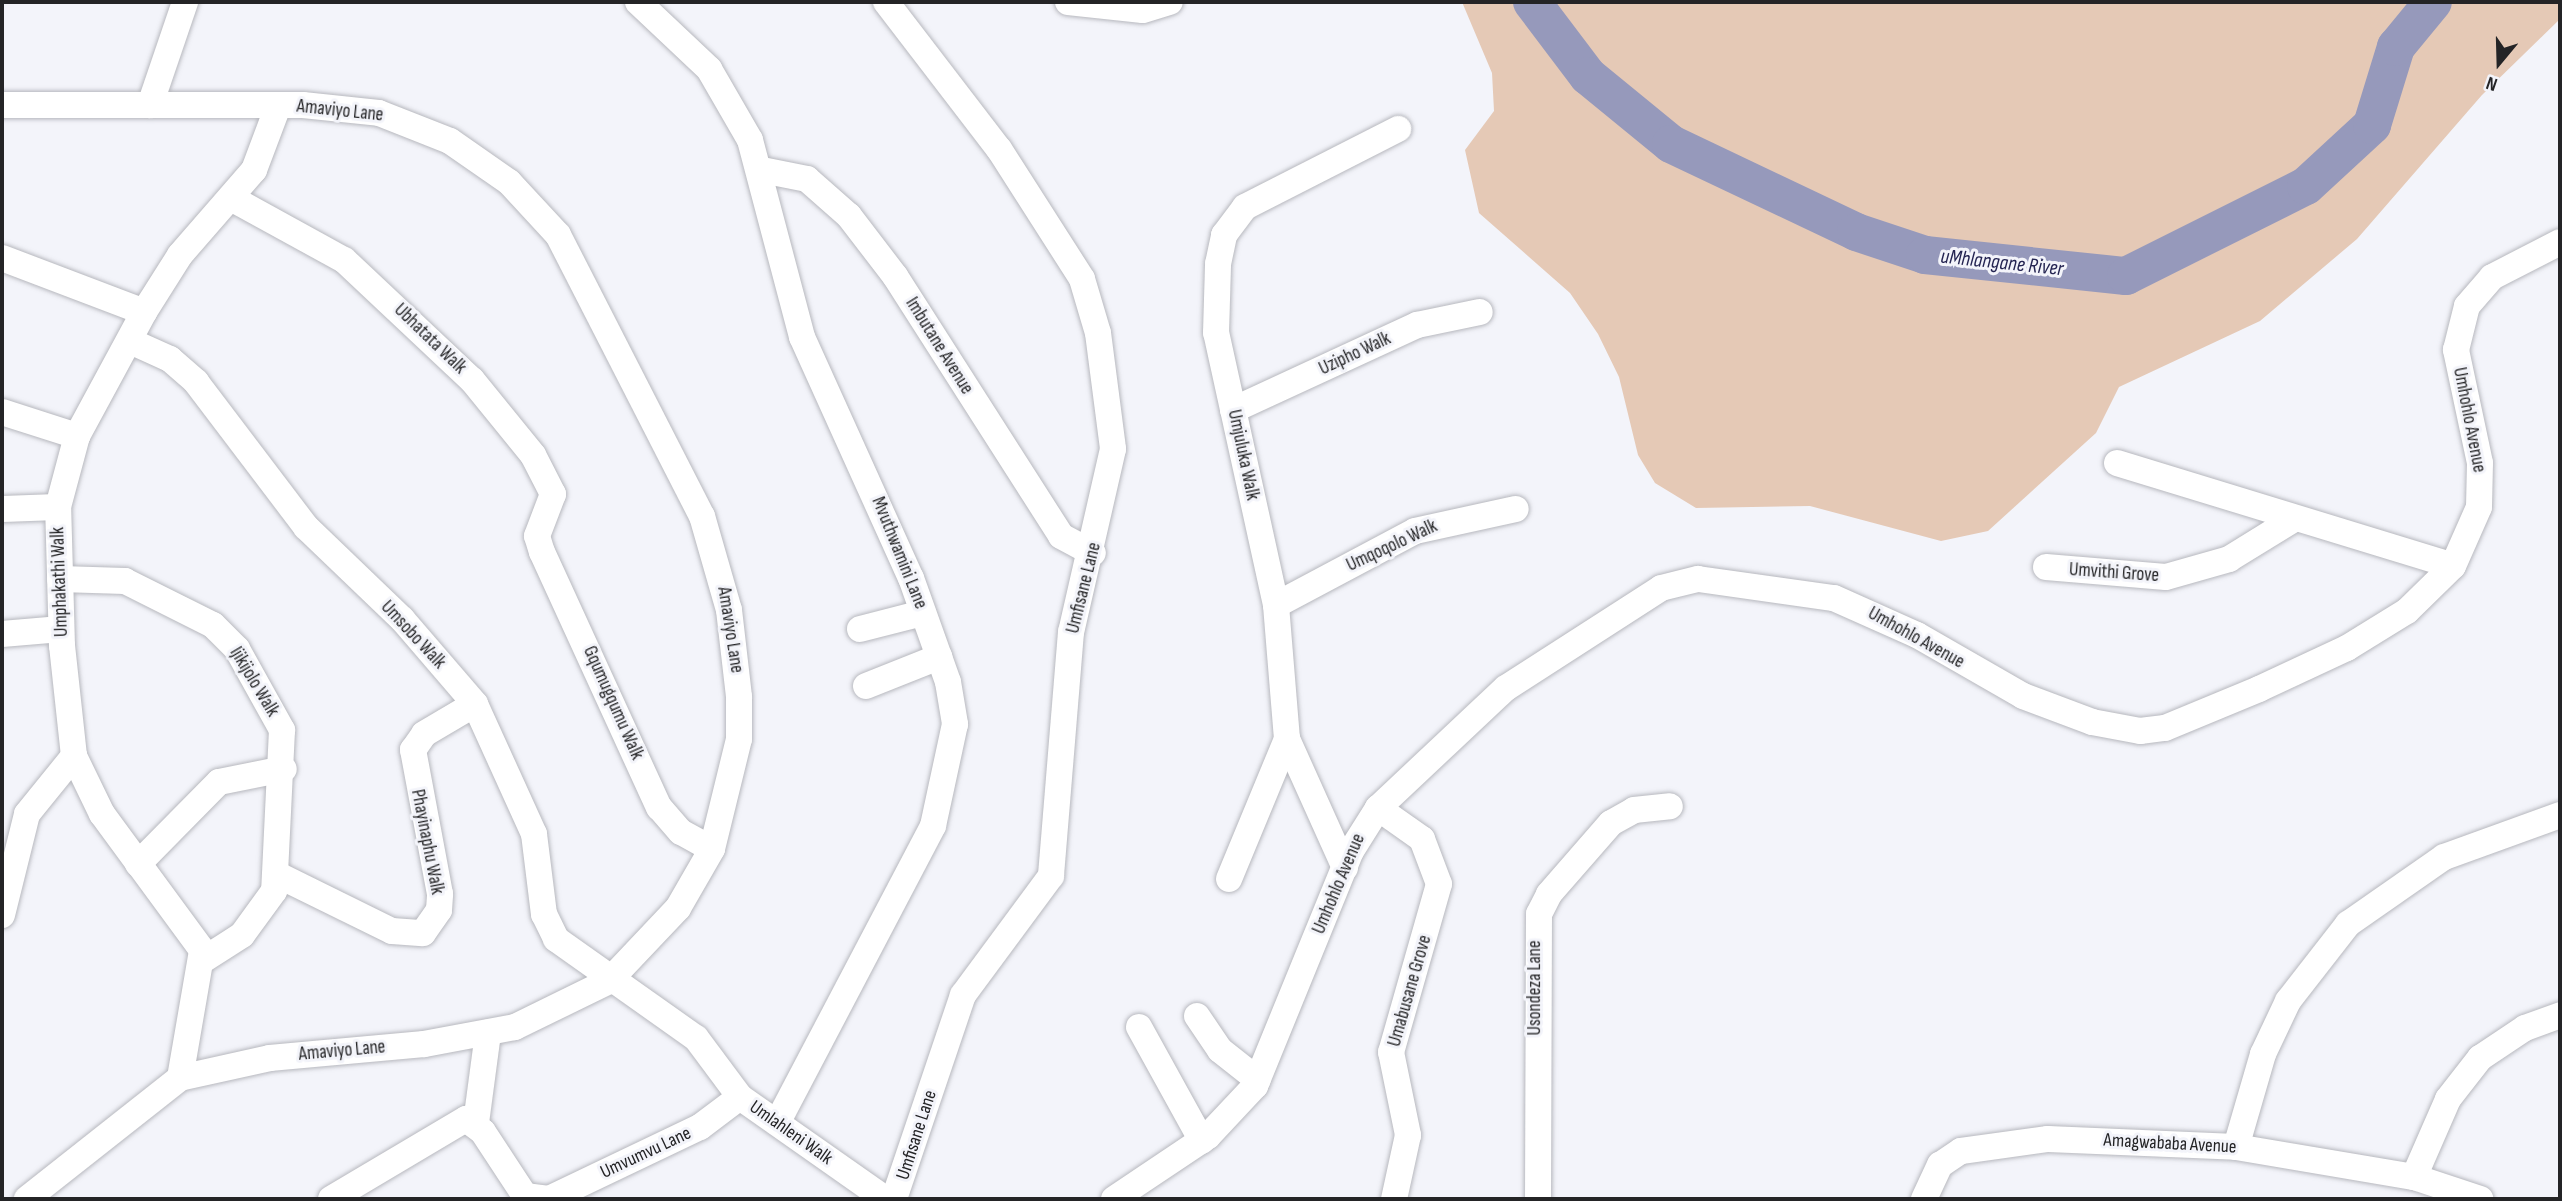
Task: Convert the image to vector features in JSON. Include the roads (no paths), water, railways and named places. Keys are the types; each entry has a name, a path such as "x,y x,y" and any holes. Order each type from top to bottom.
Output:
{"street":[{"path":"150,105 185,2"},
{"name":"Mvuthwamini Lane","path":"638,2 693,50 727,92 762,170 813,366 923,613 939,657 955,724 939,811 777,1123"},
{"name":"Umfisane Lane","path":"886,2 999,149 1089,296 1114,449 1093,553 1071,632 1051,876 963,995 894,1199"},
{"path":"1068,2 1143,10 1170,2"},
{"name":"Amaviyo Lane","path":"2,105 278,106 379,113 450,141 509,182 558,235 671,450 718,563 729,610 739,739 712,849 678,908 609,981 545,1015 488,1033 270,1058 180,1079 27,1199"},
{"name":"Umphakathi Walk","path":"203,960 195,937 102,814 74,756 61,629 58,507 77,436 144,312 180,255 261,160 278,106"},
{"name":"Umjuluka Walk","path":"1345,868 1287,739 1276,604 1233,410 1216,314 1217,264 1229,224 1262,197 1398,130"},
{"name":"Imbutane Avenue","path":"762,170 807,179 849,216 895,276 1061,536 1093,553"},
{"name":"Ubhatata Walk","path":"231,198 344,260 472,380 551,482 552,505 537,536"},
{"name":"Umhohlo Avenue","path":"1114,1199 1202,1141 1258,1080 1345,868 1378,808 1535,666 1674,583 1753,584 1834,598 1917,635 2023,696 2092,722 2140,731 2180,723 2347,648 2407,611 2453,566 2476,519 2481,481 2458,364 2462,320 2492,277 2560,242"},
{"path":"2,258 144,312"},
{"name":"Uzipho Walk","path":"1233,410 1418,325 1480,312"},
{"name":"Umsobo Walk","path":"130,341 170,359 196,382 306,527 402,619 475,704 534,834 547,924 556,939 609,981"},
{"path":"2,412 77,436"},
{"path":"2117,463 2453,566"},
{"path":"2,509 58,507"},
{"name":"Umqoqolo Walk","path":"1276,604 1415,531 1516,509"},
{"name":"Umvithi Grove","path":"2046,567 2166,577 2229,559 2294,519"},
{"name":"Gqumugqumu Walk","path":"537,536 659,807 681,832 712,849"},
{"name":"Ijikijolo Walk","path":"60,579 125,581 213,625 237,649 275,714 284,769 278,875 256,920 203,960"},
{"path":"860,629 923,613"},
{"path":"2,634 61,629"},
{"path":"866,686 939,657"},
{"name":"Phayinaphu Walk","path":"278,875 392,931 423,933 439,910 440,894 413,750 424,734 475,704"},
{"path":"1228,879 1287,739"},
{"path":"2,915 27,814 74,756"},
{"path":"138,864 219,782 284,769"},
{"name":"Usondeza Lane","path":"1538,1199 1539,914 1549,894 1611,823 1634,810 1670,806"},
{"name":"Umabusane Grove","path":"1378,808 1423,839 1439,884 1391,1052 1408,1135 1394,1199"},
{"path":"2236,1147 2263,1054 2288,1001 2347,924 2444,857 2560,815"},
{"path":"180,1079 203,960"},
{"name":"Umlahleni Walk","path":"609,981 696,1038 740,1097 885,1199"},
{"path":"2414,1177 2448,1099 2473,1066 2508,1037 2560,1015"},
{"path":"1197,1016 1220,1050 1258,1080"},
{"path":"1139,1027 1202,1141"},
{"path":"331,1199 451,1124 476,1123 488,1033"},
{"name":"Umvumvu Lane","path":"476,1123 511,1181 525,1196 549,1199 700,1127 740,1097"},
{"name":"Amagwababa Avenue","path":"1924,1199 1940,1165 1978,1145 2048,1139 2236,1147 2414,1177 2480,1199"}],"waterway":[{"name":"uMhlangane River","path":"1532,2 1588,76 1671,144 1856,232 1925,255 2126,276 2306,186 2372,125 2396,47 2433,2"}]}
